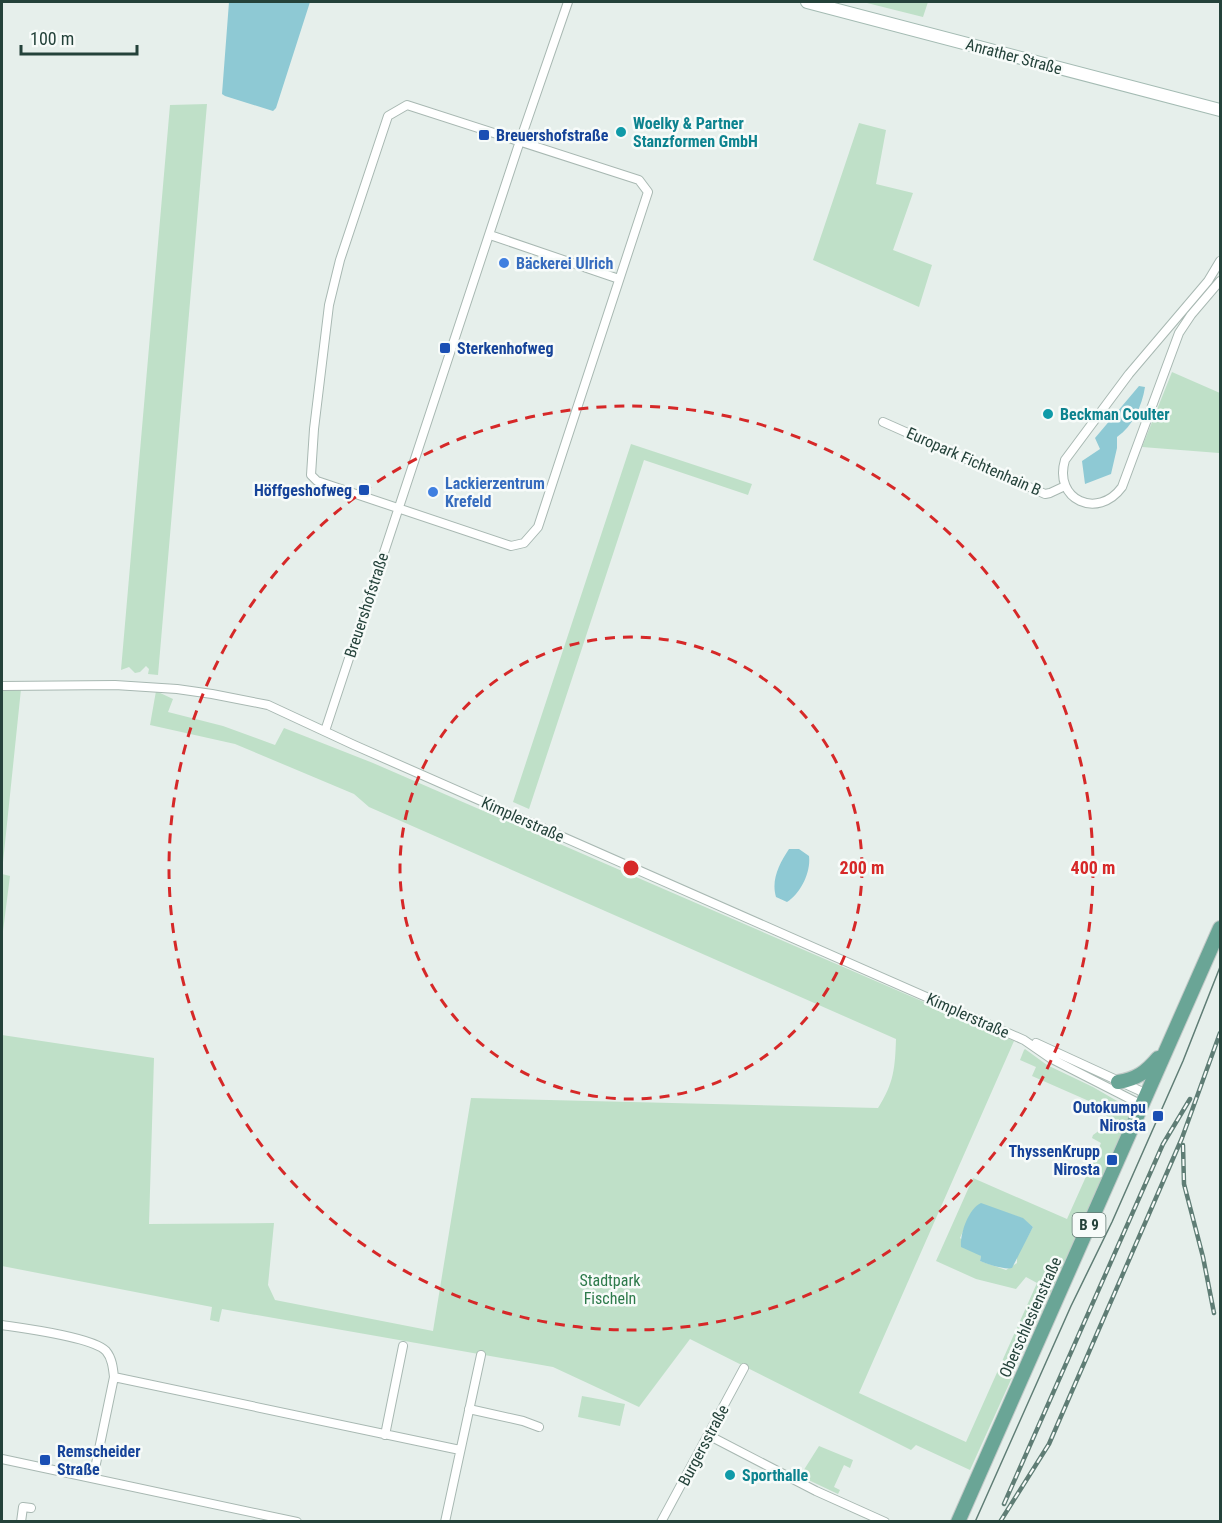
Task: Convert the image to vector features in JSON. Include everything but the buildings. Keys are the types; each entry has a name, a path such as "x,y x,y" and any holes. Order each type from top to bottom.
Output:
{"main road":[{"name":"Anrather Straße","path":"807,2 833,5 1221,110"},
{"name":"Oberschlesienstraße","path":"958,1521 1221,928"},
{"name":"B 9","path":"1118,1082 1133,1079 1144,1073 1170,1042"}],"street":[{"name":"Breuershofstraße","path":"325,731 568,2"},
{"path":"407,105 639,180 648,192 619,279 538,526 524,543 510,546 317,481 311,475 314,429 329,305 340,260 388,116 407,105"},
{"path":"490,235 619,279"},
{"name":"Europark Fichtenhain B","path":"1221,261 1208,280 1156,339 1065,460 1063,469 1065,486 1071,495 1086,503 1101,503 1116,494 1127,473 1179,333 1221,281"},
{"name":"Europark Fichtenhain B","path":"883,422 1045,494 1050,494 1065,486"},
{"name":"Kimplerstraße","path":"2,686 115,685 200,693 268,705 1024,1040 1050,1058 1145,1100"},
{"name":"Kimplerstraße","path":"1024,1040 1032,1041 1118,1082 1145,1100"},
{"path":"2,1324 84,1341 101,1347 107,1352 112,1363 114,1377 93,1478"},
{"path":"385,1435 403,1346"},
{"path":"445,1521 481,1355"},
{"name":"Burgersstraße","path":"661,1521 744,1368"},
{"path":"114,1377 460,1450"},
{"path":"469,1409 523,1421 539,1427"},
{"path":"708,1435 816,1491 885,1521"},
{"path":"2,1459 297,1521"},
{"path":"21,1521 23,1507 31,1508"}],"green space":[{"path":"863,2 928,2 923,17"},
{"path":"207,104 158,675 148,674 149,669 146,666 140,672 135,673 129,667 121,670 170,105"},
{"path":"859,123 886,130 876,184 913,193 893,250 932,265 919,307 813,260"},
{"path":"1172,372 1220,393 1219,453 1142,447"},
{"path":"631,444 752,484 748,495 644,460 529,809 513,802"},
{"path":"2,689 21,689 2,872"},
{"name":"Stadtpark Fischeln","path":"156,691 173,699 168,712 223,726 275,745 284,728 373,763 1014,1041 859,1393 966,1442 1037,1283 1026,1277 1016,1289 976,1279 936,1261 973,1178 1067,1219 1101,1143 1092,1138 1093,1135 1100,1130 1107,1116 1099,1112 1098,1105 1032,1076 1036,1067 1020,1060 1024,1050 1047,1065 1093,1087 1131,1109 1131,1115 970,1470 916,1445 911,1450 690,1339 639,1407 553,1367 222,1309 219,1322 210,1320 212,1307 2,1266 2,1035 154,1058 149,1224 274,1223 268,1285 275,1300 433,1331 471,1098 878,1108 893,1075 896,1039 369,807 354,794 235,744 150,725","holes":["981,1204 1022,1218 1033,1227 1017,1256 1017,1263 1006,1270 980,1261 981,1256 960,1238 971,1214"]},
{"path":"2,874 10,876 2,939"},
{"path":"582,1396 625,1404 620,1426 578,1417"},
{"path":"819,1446 853,1460 850,1468 844,1465 834,1487 840,1490 838,1494 800,1476"}],"water":[{"path":"229,2 310,2 276,108 273,111 222,94"},
{"path":"1139,386 1145,387 1142,401 1132,421 1117,437 1111,474 1085,484 1082,461 1100,449 1095,438"},
{"path":"789,849 799,849 809,856 809,862 807,875 801,888 787,902 776,897 775,878"},
{"path":"981,1203 1023,1218 1033,1227 1012,1268 980,1261 981,1256 961,1247 966,1222 972,1211"}],"tram line":[{"path":"975,1522 1071,1306 1112,1222 1183,1061 1220,967"}],"railway":[{"path":"1000,1522 1049,1444 1182,1138 1220,1033"},
{"path":"1004,1504 1163,1144 1190,1099"},
{"path":"1183,1145 1184,1184 1203,1257 1214,1313"}],"place":[{"name":"Woelky & Partner Stanzformen GmbH","path":"621,132"},
{"name":"Breuershofstraße","path":"484,135"},
{"name":"Bäckerei Ulrich","path":"504,263"},
{"name":"Sterkenhofweg","path":"445,348"},
{"name":"Beckman Coulter","path":"1048,414"},
{"name":"Höffgeshofweg","path":"364,490"},
{"name":"Lackierzentrum Krefeld","path":"433,492"},
{"name":"Outokumpu Nirosta","path":"1158,1116"},
{"name":"ThyssenKrupp Nirosta","path":"1112,1160"},
{"name":"Remscheider Straße","path":"45,1460"},
{"name":"Sporthalle","path":"730,1475"}]}
